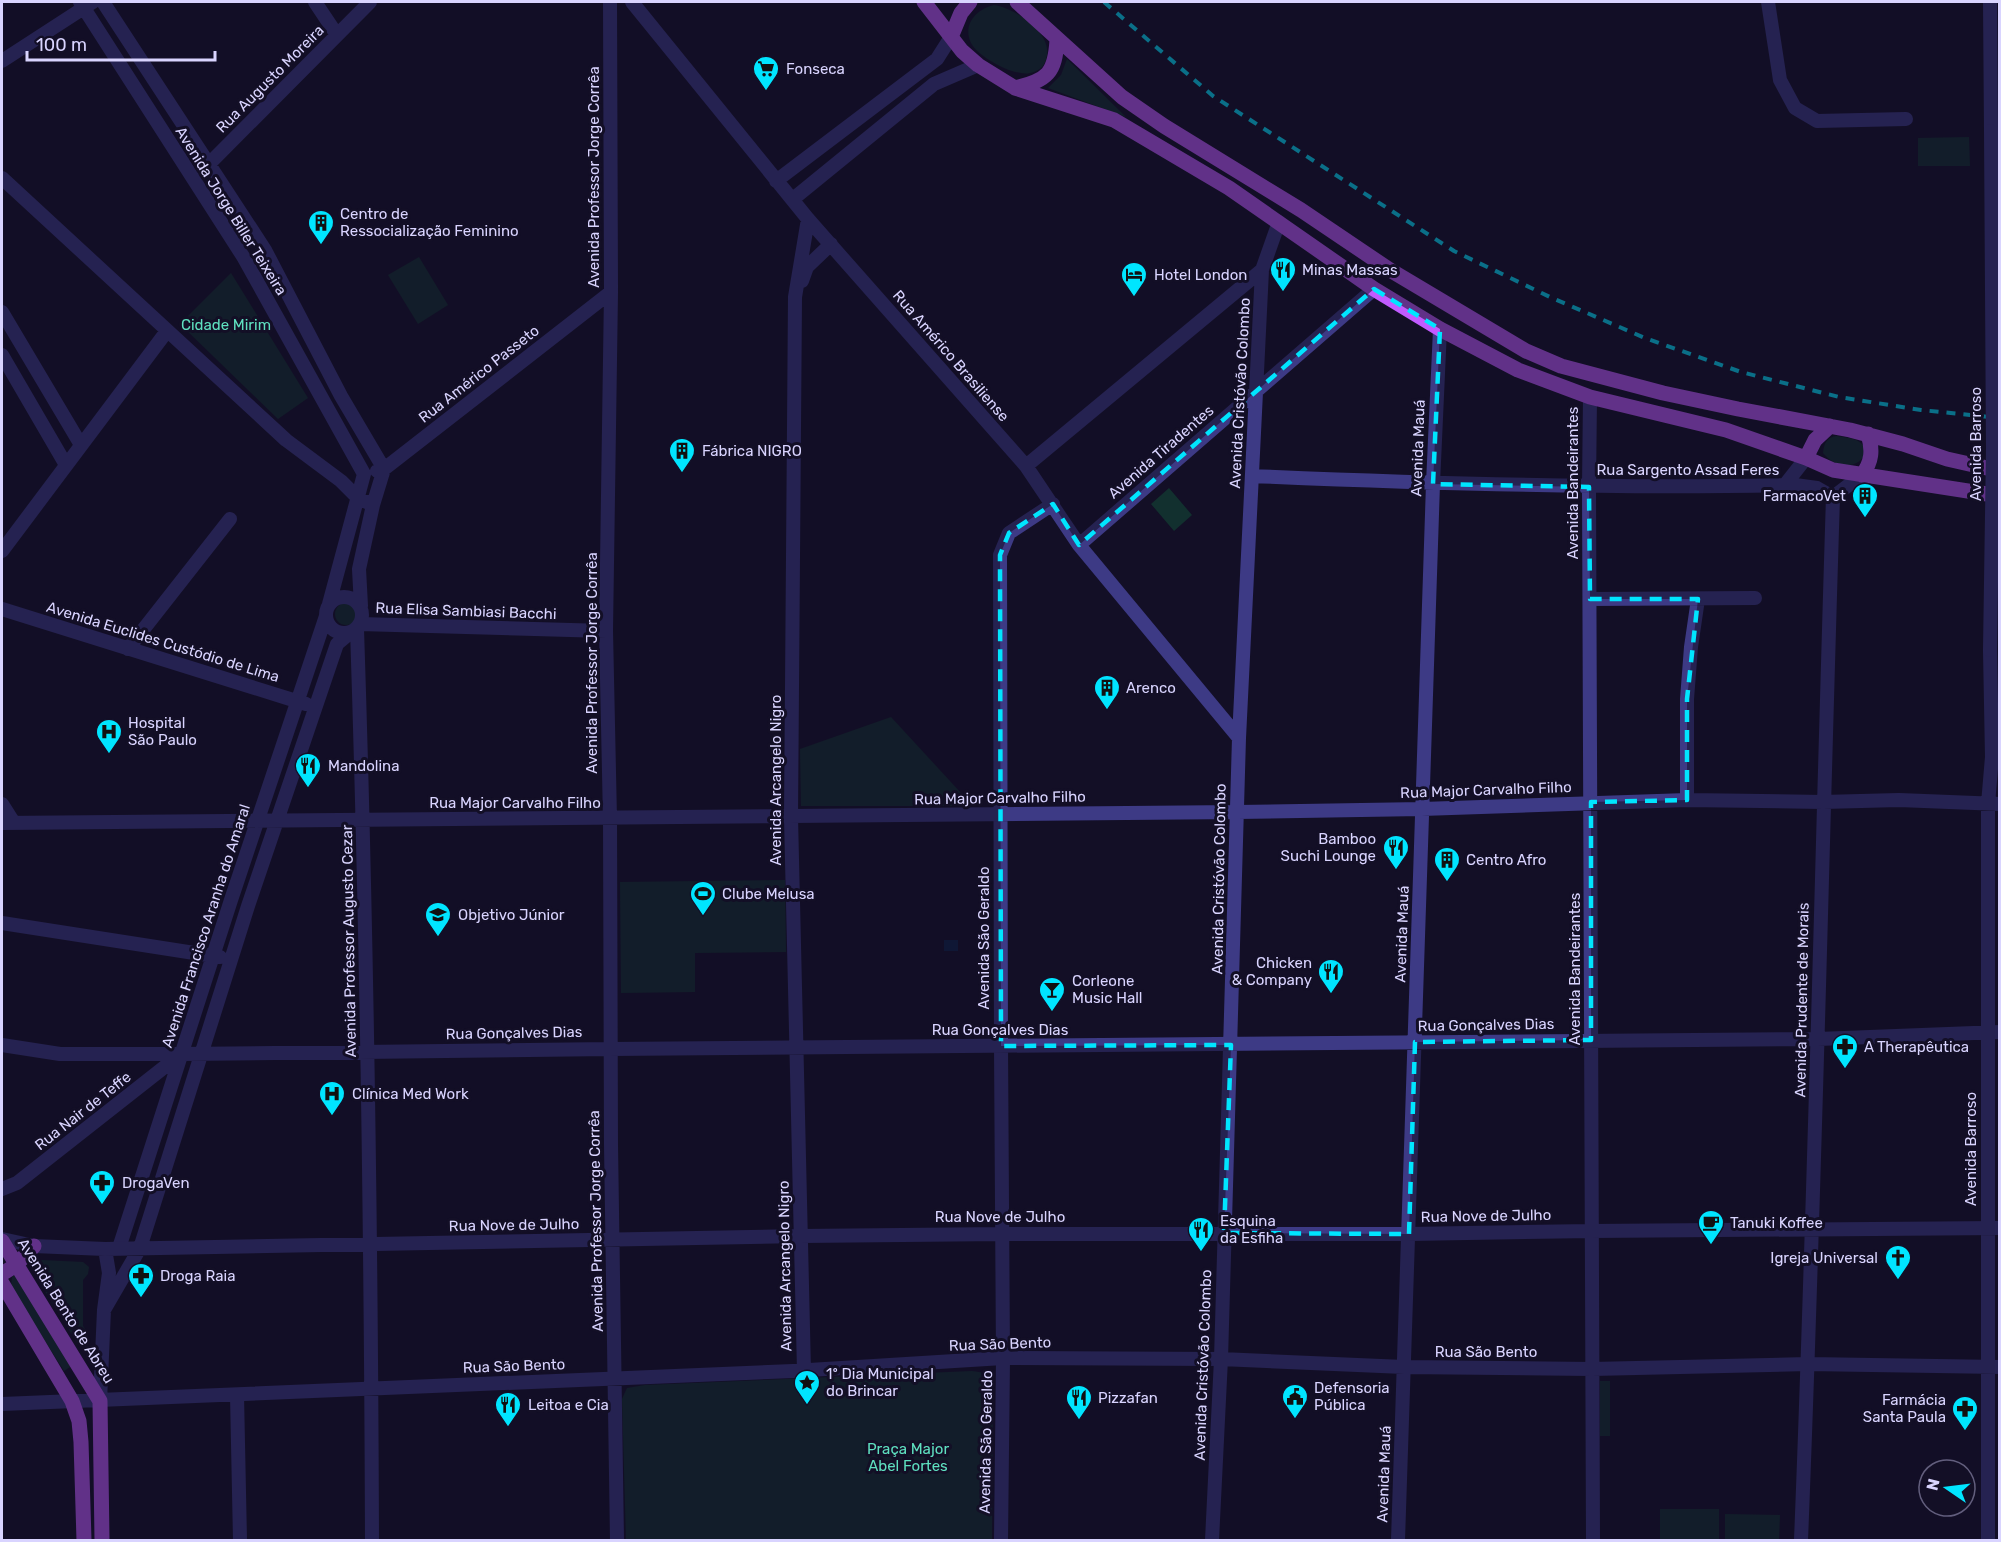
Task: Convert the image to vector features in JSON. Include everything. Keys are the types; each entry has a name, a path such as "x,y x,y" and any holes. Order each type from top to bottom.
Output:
{"main road":[{"path":"924,2 962,51 978,65 1015,88 1114,120 1229,188 1374,289 1440,329 1518,370 1590,397 1726,430 1833,470 2000,496"},
{"path":"951,37 961,13 970,2"},
{"path":"1017,2 1122,97 1164,126 1301,210 1390,270 1526,351 1561,366 1667,394 1830,426 1947,459 2000,471"},
{"path":"1015,88 1036,83 1048,72 1056,62 1057,40"},
{"path":"1806,458 1815,440 1830,426"},
{"path":"1862,475 1870,461 1872,445 1868,435"},
{"name":"Avenida Bento de Abreu","path":"2,1240 100,1401"},
{"path":"2,1274 16,1265 34,1246"},
{"path":"2,1282 72,1401 79,1421 84,1540"},
{"path":"100,1401 102,1540"}],"street":[{"name":"Avenida Jorge Biller Teixeira","path":"103,2 265,250 341,396 384,469"},
{"path":"315,2 337,35"},
{"name":"Rua Augusto Moreira","path":"192,177 209,164 370,2"},
{"name":"Avenida Professor Jorge Corrêa","path":"610,2 611,292 606,631 617,1540"},
{"name":"Rua Américo Brasiliense","path":"632,2 808,219 1026,466 1079,545 1239,738"},
{"path":"1768,2 1780,80 1795,108 1817,121 1905,119"},
{"name":"Avenida Barroso","path":"1988,1540 1994,1367 1994,804 1990,650 1993,448 1991,131 1995,17 1990,2"},
{"name":"Avenida Jorge Biller Teixeira","path":"86,4 244,258 364,474"},
{"path":"2,61 86,4"},
{"path":"776,181 937,59 951,37"},
{"path":"792,199 934,84 978,65"},
{"path":"862,117 873,132"},
{"path":"2,178 286,440 341,481 358,498 373,505"},
{"name":"Avenida Arcangelo Nigro","path":"804,1371 791,817 795,297 808,219"},
{"name":"Avenida Cristóvão Colombo","path":"1212,1540 1221,1359 1239,738 1262,270 1279,222"},
{"name":"Avenida Arcangelo Nigro","path":"795,297 807,267 831,244"},
{"path":"244,258 265,250"},
{"path":"1026,466 1262,270"},
{"name":"Avenida Tiradentes","path":"1079,545 1374,289"},
{"name":"Rua Américo Passeto","path":"364,474 384,469 611,292"},
{"path":"2,312 81,445"},
{"name":"Avenida Mauá","path":"1398,1540 1440,329"},
{"path":"2,551 167,332"},
{"path":"2,355 66,465"},
{"name":"Avenida Bandeirantes","path":"1590,397 1593,1540"},
{"path":"1784,486 1806,458"},
{"path":"104,1310 140,1248 231,957 337,644 356,628 363,615 359,569 373,505 384,469"},
{"name":"Avenida Francisco Aranha do Amaral","path":"112,1248 182,1054 327,610 364,474"},
{"path":"1833,497 1862,475"},
{"name":"Rua Sargento Assad Feres","path":"1252,476 1433,484 1589,487 1784,486 1817,488 1833,497"},
{"name":"Avenida Prudente de Morais","path":"1801,1540 1833,497"},
{"name":"Avenida São Geraldo","path":"1001,1540 1004,1358 1000,555 1009,533 1053,504"},
{"path":"128,649 230,519"},
{"path":"356,628 345,634 334,630 330,626 327,610 339,597 345,596 352,598 361,606"},
{"path":"1590,599 1755,598"},
{"path":"1687,800 1687,699 1698,599"},
{"name":"Avenida Euclides Custódio de Lima","path":"2,609 315,707"},
{"name":"Rua Elisa Sambiasi Bacchi","path":"356,628 606,631"},
{"name":"Avenida Professor Augusto Cezar","path":"356,628 363,819 372,1540"},
{"name":"Avenida Barroso","path":"1992,757 2000,777"},
{"name":"Rua Major Carvalho Filho","path":"8,823 1422,810 1687,800 1823,802 1899,800 1994,804"},
{"path":"2,804 8,823"},
{"path":"231,900 248,906"},
{"path":"2,923 231,957"},
{"name":"Rua Gonçalves Dias","path":"2,1045 60,1054 182,1054 610,1048 1818,1039 1994,1032"},
{"name":"Rua Nair de Teffe","path":"2,1189 17,1183 182,1054"},
{"name":"Rua Nove de Julho","path":"2,1240 34,1246 140,1248 801,1236 1409,1234 1994,1228"},
{"path":"100,1401 104,1310 112,1248"},
{"name":"Rua São Bento","path":"2,1404 804,1371 1004,1358 1221,1359 1404,1367 1592,1369 1808,1365 1994,1367"},
{"path":"237,1395 240,1540"}],"highlighted area":[{"path":"1374,289 1440,329 1433,484 1589,487 1590,599 1698,599 1687,699 1687,800 1591,802 1591,1040 1415,1042 1409,1234 1224,1233 1231,1045 1001,1046 1000,555 1009,533 1053,504 1079,545"}],"green space":[{"path":"994,5 1022,17 1045,40 1047,50 1045,62 1038,70 1023,73 997,65 981,54 971,43 968,30 973,18 982,10"},
{"path":"1067,59 1126,117 1048,88 1061,75"},
{"path":"1969,137 1970,166 1918,166 1918,138"},
{"path":"419,257 448,305 418,324 388,275"},
{"name":"Cidade Mirim","path":"231,273 308,398 278,419 180,324"},
{"path":"1837,436 1856,440 1863,445 1865,451 1858,462 1842,465 1832,461 1823,453 1828,439"},
{"path":"1169,488 1192,515 1174,531 1151,504"},
{"path":"346,603 354,606 357,614 354,622 346,625 338,622 335,614 338,606"},
{"path":"891,717 973,806 801,806 800,749"},
{"name":"Clube Melusa","path":"785,880 786,952 695,953 695,992 621,993 620,882"},
{"path":"42,1260 83,1262 89,1267 88,1274 83,1280 83,1326 88,1334 88,1344 85,1348 79,1346 33,1272 35,1264"},
{"path":"16,1274 73,1365 64,1371 11,1287 12,1277"},
{"name":"Praça Major Abel Fortes","path":"972,1371 984,1374 993,1382 992,1540 626,1540 622,1399 627,1388 645,1385"},
{"path":"1600,1381 1610,1381 1610,1436 1600,1436"},
{"path":"1660,1509 1719,1509 1719,1540 1660,1540"},
{"path":"1725,1514 1780,1515 1779,1540 1725,1540"}],"water":[{"path":"944,940 958,940 958,951 944,951"}],"railway":[{"path":"1104,2 1213,96 1454,251 1550,297 1645,338 1741,372 1839,397 1921,410 2000,418"}],"place":[{"name":"Fonseca","path":"766,92"},
{"name":"Centro de Ressocialização Feminino","path":"321,246"},
{"name":"Minas Massas","path":"1283,293"},
{"name":"Hotel London","path":"1134,298"},
{"name":"Fábrica NIGRO","path":"682,474"},
{"name":"FarmacoVet","path":"1865,519"},
{"name":"Arenco","path":"1107,711"},
{"name":"Hospital São Paulo","path":"109,755"},
{"name":"Mandolina","path":"308,789"},
{"name":"Bamboo Suchi Lounge","path":"1396,871"},
{"name":"Centro Afro","path":"1447,883"},
{"name":"Clube Melusa","path":"703,917"},
{"name":"Objetivo Júnior","path":"438,938"},
{"name":"Chicken & Company","path":"1331,995"},
{"name":"Corleone Music Hall","path":"1052,1013"},
{"name":"A Therapêutica","path":"1845,1070"},
{"name":"Clínica Med Work","path":"332,1117"},
{"name":"DrogaVen","path":"102,1206"},
{"name":"Tanuki Koffee","path":"1711,1246"},
{"name":"Esquina da Esfiha","path":"1201,1253"},
{"name":"Igreja Universal","path":"1898,1281"},
{"name":"Droga Raia","path":"141,1299"},
{"name":"1º Dia Municipal do Brincar","path":"807,1406"},
{"name":"Defensoria Pública","path":"1295,1420"},
{"name":"Pizzafan","path":"1079,1421"},
{"name":"Leitoa e Cia","path":"508,1428"},
{"name":"Farmácia Santa Paula","path":"1965,1432"}]}
